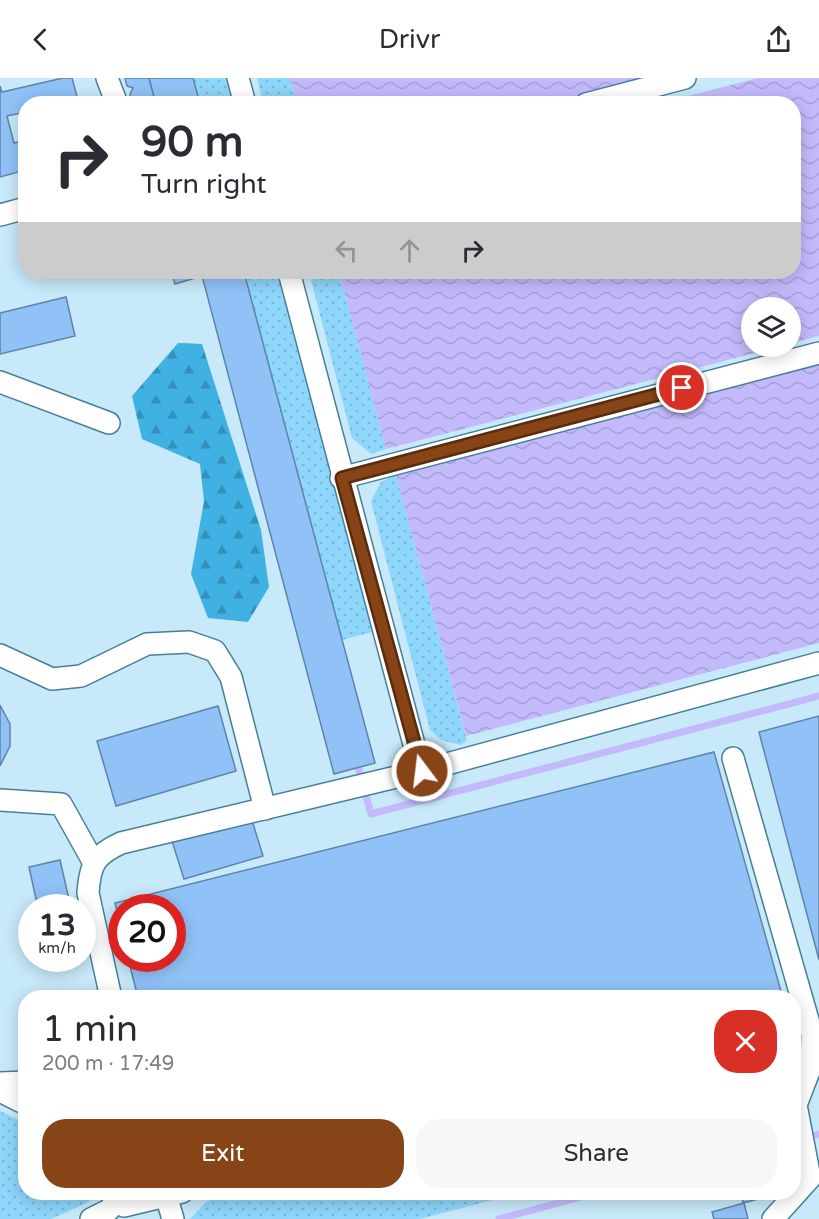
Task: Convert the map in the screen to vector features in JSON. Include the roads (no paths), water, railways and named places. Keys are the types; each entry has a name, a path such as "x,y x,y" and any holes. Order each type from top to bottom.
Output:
{"lane":[{"path":"107,78 114,96"},
{"path":"238,78 243,96"},
{"path":"616,96 685,78"},
{"path":"0,215 18,210"},
{"path":"291,279 342,478 422,771"},
{"path":"342,478 819,353"},
{"path":"0,382 109,423"},
{"path":"0,655 52,679 81,676 147,644 189,642 215,651 231,677 265,809"},
{"path":"109,990 88,893 89,876 94,863 104,851 121,843 422,771 819,663"},
{"path":"733,758 796,990"},
{"path":"0,800 61,804 94,863"},
{"path":"801,1009 808,1035 812,1066 801,1093"},
{"path":"0,1083 18,1082"},
{"path":"0,1091 18,1100"},
{"path":"801,1131 810,1178 801,1188"},
{"path":"91,1219 121,1204 141,1200"},
{"path":"171,1200 172,1219"},
{"path":"773,1219 790,1200"}],"water":[{"path":"290,78 649,78 582,96 294,96"},
{"path":"758,78 819,78 819,336 801,340 801,297 741,297 741,356 386,449 341,279 801,279 801,96 688,96"},
{"path":"819,364 819,643 466,736 396,475"}],"waterway":[{"path":"356,760 371,814 819,696"},
{"path":"805,1138 819,1134"},
{"path":"499,1219 569,1200"}]}
